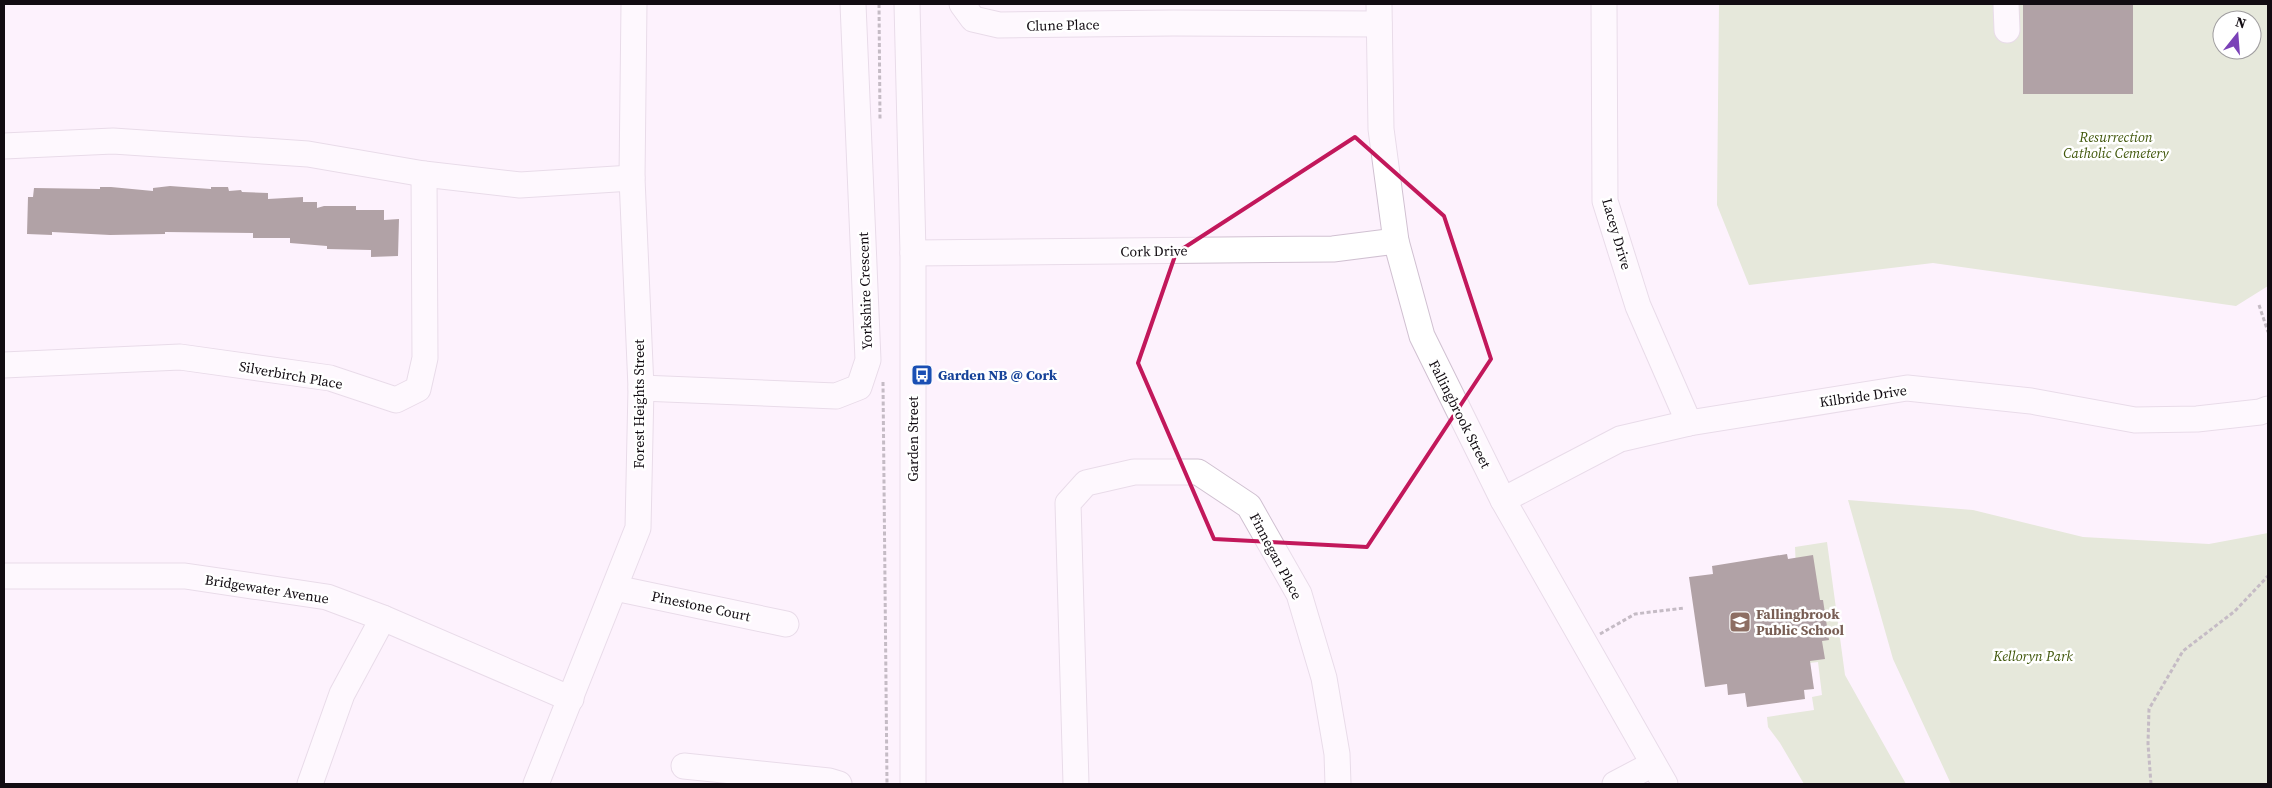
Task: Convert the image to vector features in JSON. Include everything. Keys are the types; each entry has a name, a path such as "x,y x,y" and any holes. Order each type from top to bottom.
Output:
{"street":[{"name":"Forest Heights Street","path":"536,784 616,588 638,528 641,388 632,178 634,4"},
{"name":"Yorkshire Crescent","path":"641,388 836,396 859,386 868,360 852,4"},
{"name":"Garden Street","path":"907,4 913,253 913,784"},
{"name":"Clune Place","path":"962,4 972,19 999,25 1173,13 1379,14"},
{"name":"Lacey Drive","path":"1604,4 1605,201 1638,306 1689,423"},
{"path":"2006,4 2006,30"},
{"name":"Fallingbrook Street","path":"1379,14 1381,129 1396,241 1422,336 1503,500 1659,774"},
{"path":"4,146 113,141 308,154 424,174 520,185 632,178"},
{"name":"Silverbirch Place","path":"4,365 180,357 330,378 396,400 418,389 425,358 424,174"},
{"name":"Cork Drive","path":"913,253 1333,249 1396,241"},
{"name":"Kilbride Drive","path":"1503,500 1620,439 1689,423 1907,388 2031,400 2134,420 2197,419 2268,409"},
{"name":"Finnegan Place","path":"1076,784 1068,503 1086,483 1134,472 1198,472 1249,506 1299,594 1324,678 1337,754 1338,784"},
{"name":"Bridgewater Avenue","path":"4,576 185,576 327,597 383,618 571,699"},
{"name":"Pinestone Court","path":"616,588 786,624"},
{"path":"310,784 342,694 383,618"},
{"path":"684,766 830,781 838,784"},
{"path":"1615,784 1659,774"}],"path":[{"path":"880,4 880,122"},
{"path":"2259,305 2268,332"},
{"path":"883,376 887,784"},
{"path":"2151,784 2148,744 2149,710 2183,651 2236,611 2268,576"},
{"path":"1584,643 1636,614 1684,608"}],"highlighted area":[{"path":"1355,137 1444,216 1491,359 1367,547 1214,539 1138,363 1176,253"}],"green space":[{"name":"Resurrection Catholic Cemetery","path":"1719,4 2268,4 2268,286 2236,306 1933,263 1749,285 1717,205"},
{"name":"Kelloryn Park","path":"1848,500 1973,510 2083,537 2209,544 2268,533 2268,784 1951,784 1893,659"},
{"path":"1827,542 1845,675 1906,784 1804,784 1780,743 1768,727 1767,717 1814,710 1812,697 1822,695 1818,662 1800,664 1795,547"}],"building":[{"path":"2023,4 2133,4 2133,94 2023,94"},
{"path":"170,186 211,189 211,187 228,187 229,191 241,190 242,192 268,193 268,199 303,197 303,202 317,202 317,208 324,206 356,206 356,210 384,210 384,220 399,219 398,256 371,257 371,250 327,249 327,246 290,243 290,238 253,238 253,233 165,232 165,234 110,235 52,232 52,235 27,234 28,197 33,197 34,188 100,189 100,187 111,187 153,191 153,188"},
{"path":"1787,554 1788,559 1813,555 1820,600 1823,600 1829,640 1822,641 1825,659 1810,661 1814,689 1804,690 1805,699 1747,707 1745,693 1728,695 1727,684 1705,687 1689,577 1713,574 1712,566"}],"place":[{"name":"Garden NB @ Cork","path":"922,375"},
{"name":"Fallingbrook Public School","path":"1740,622"}]}
